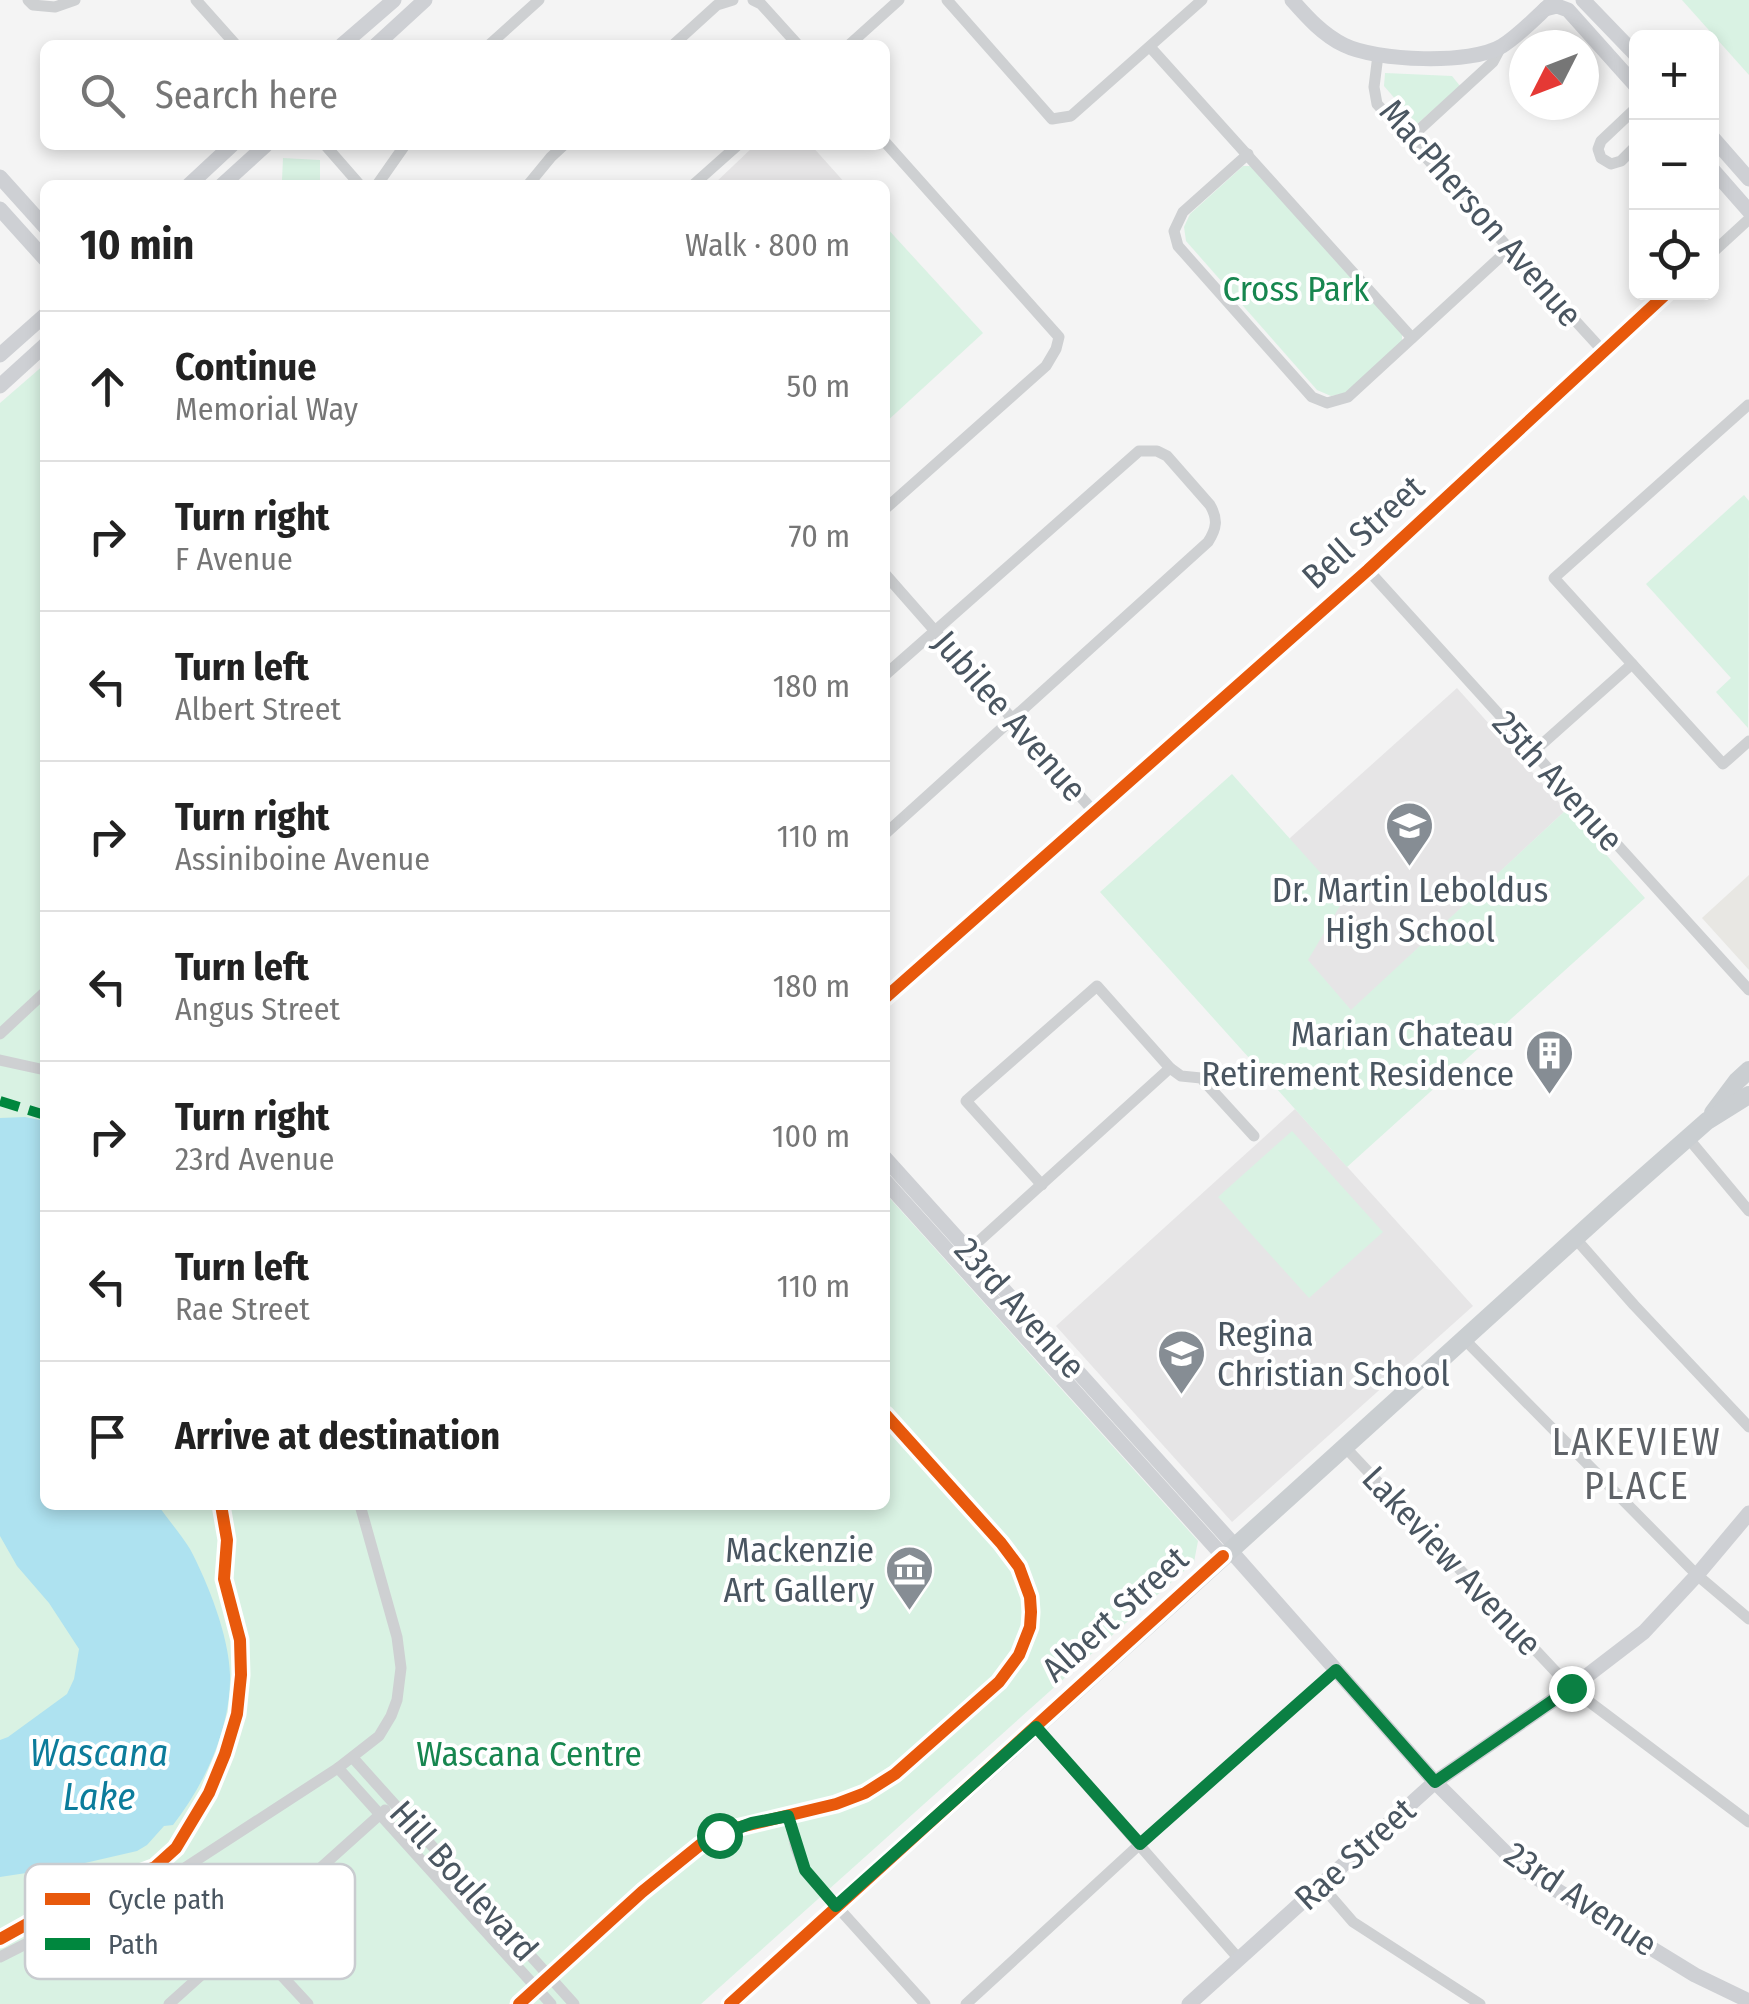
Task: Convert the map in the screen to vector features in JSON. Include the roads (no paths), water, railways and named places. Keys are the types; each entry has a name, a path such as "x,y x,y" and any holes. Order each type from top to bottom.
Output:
{"main road":[{"name":"Albert Street","path":"1707,1122 1749,1070"},
{"name":"Albert Street","path":"730,2004 1574,1238 1707,1122 1749,1096"}],"street":[{"path":"28,0 33,5 55,7 75,0"},
{"path":"196,0 232,40"},
{"path":"348,40 394,0"},
{"path":"381,40 425,0"},
{"path":"495,40 539,0"},
{"path":"678,40 717,5 733,0"},
{"path":"753,0 793,40"},
{"path":"855,40 899,0"},
{"path":"947,0 1052,119 1071,116 1202,0"},
{"name":"MacPherson Avenue","path":"1292,0 1329,37 1355,50 1378,55 1374,87 1377,104 1603,351"},
{"path":"1584,0 1614,30"},
{"path":"1592,0 1629,47"},
{"path":"1378,55 1446,60 1475,56 1501,47 1558,5 1629,79"},
{"path":"1150,47 1412,338"},
{"path":"1408,139 1493,62 1501,47"},
{"path":"1629,115 1598,149 1601,158 1610,164 1629,153"},
{"path":"1719,146 1749,179"},
{"path":"890,148 1059,337 1046,366 890,504"},
{"path":"194,180 227,150"},
{"path":"228,180 260,150"},
{"path":"329,150 356,180"},
{"path":"382,180 402,150"},
{"path":"532,180 558,150"},
{"path":"700,180 732,150"},
{"path":"1248,154 1183,212 1174,231 1178,246 1312,397 1327,403 1348,397 1509,249"},
{"path":"0,177 40,221"},
{"path":"1719,177 1749,211"},
{"path":"0,209 40,253"},
{"path":"1719,247 1749,220"},
{"name":"Bell Street","path":"890,994 1368,570 1659,300"},
{"path":"0,355 40,319"},
{"path":"0,386 40,350"},
{"path":"1749,406 1554,578 1723,764 1749,741"},
{"path":"890,670 1132,455 1147,450 1167,456 1215,514 1214,534 1194,554 890,829"},
{"name":"25th Avenue","path":"1368,570 1749,990"},
{"name":"Jubilee Avenue","path":"890,580 1095,813"},
{"path":"1532,753 1632,664"},
{"path":"1042,1185 966,1101 1097,986 1170,1068 1181,1076 1201,1078 1254,1136"},
{"path":"0,1034 40,997"},
{"path":"0,1060 40,1069"},
{"path":"963,1256 1170,1068"},
{"path":"1688,1138 1749,1211"},
{"name":"23rd Avenue","path":"890,1164 963,1256 1435,1782 1522,1868 1696,1975 1749,2001"},
{"name":"23rd Avenue","path":"890,1187 963,1256"},
{"path":"1574,1238 1749,1426"},
{"path":"1464,1338 1697,1575 1749,1620"},
{"path":"519,2004 700,1845 736,1828 853,1798 894,1774 999,1682 1020,1655 1030,1627 1030,1597 1019,1567 890,1420"},
{"name":"Lakeview Avenue","path":"1345,1447 1571,1688 1749,1822"},
{"path":"189,1864 353,1758 380,1736 392,1716 401,1668 397,1638 361,1510"},
{"name":"Rae Street","path":"1189,2004 1435,1782 1644,1632 1749,1513"},
{"path":"966,2004 1336,1670"},
{"path":"1036,1727 1238,1959"},
{"name":"Hill Boulevard","path":"353,1758 574,2004"},
{"name":"Hill Boulevard","path":"338,1768 551,2004"},
{"path":"324,1864 393,1802"},
{"path":"788,1816 805,1870 926,2004"},
{"path":"1321,1885 1352,1922 1480,2004"},
{"path":"0,1957 25,1944"},
{"path":"169,2004 197,1979"},
{"path":"284,1979 308,2004"}],"water":[{"name":"Wascana Lake","path":"0,1118 40,1120 40,1510 162,1510 190,1549 204,1578 222,1627 230,1675 226,1715 214,1755 196,1792 173,1825 164,1826 137,1851 81,1864 25,1864 25,1873 0,1877 0,1740 67,1694 79,1649 49,1603 17,1566 0,1536"}],"place":[{"name":"Dr. Martin Leboldus High School","path":"1410,868"},
{"name":"Marian Chateau Retirement Residence","path":"1549,1096"},
{"name":"Regina Christian School","path":"1182,1396"},
{"name":"Mackenzie Art Gallery","path":"909,1612"}],"district":[{"name":"LAKEVIEW PLACE","path":"1637,1464"}],"park label":[{"name":"Cross Park","path":"1296,289"},
{"name":"Wascana Centre","path":"529,1754"}]}
